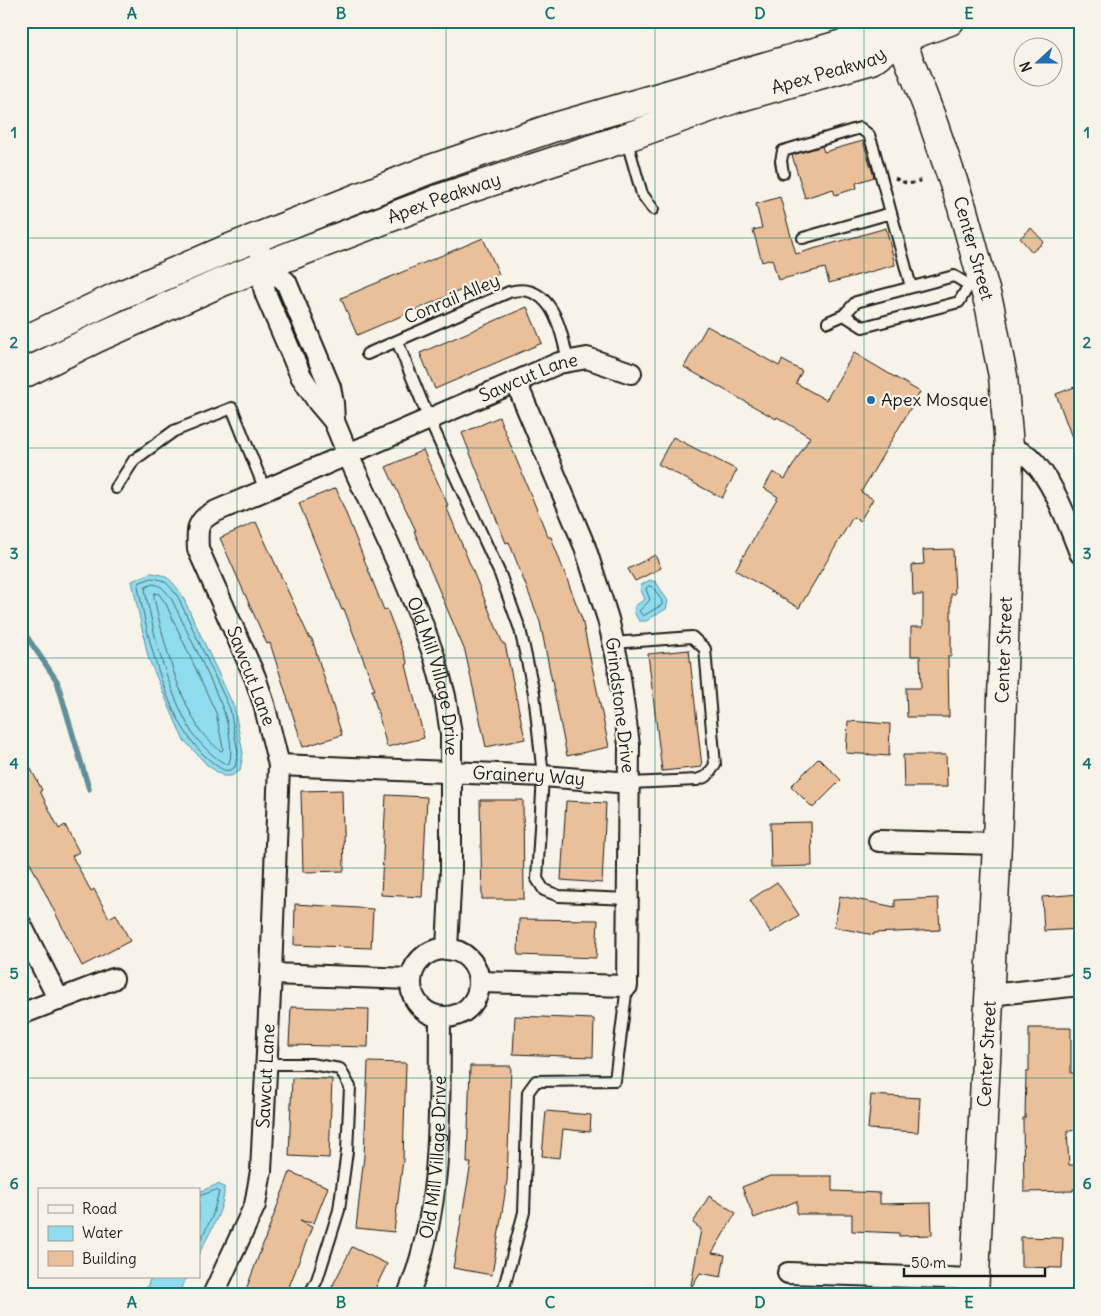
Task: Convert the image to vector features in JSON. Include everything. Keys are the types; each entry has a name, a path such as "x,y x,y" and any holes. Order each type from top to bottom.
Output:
{"main road":[{"path":"897,30 950,21"},
{"name":"Apex Peakway","path":"21,375 99,337 222,282 441,198 626,138 737,98 872,60 897,30"},
{"name":"Apex Peakway","path":"21,342 152,280 428,170 552,128 897,30"},
{"name":"Center Street","path":"897,30 950,170 975,283 990,308 1002,376 1008,446 1007,553 997,844 975,1287"}],"street":[{"name":"Old Mill Village Drive","path":"255,238 266,266 286,282 330,387 334,421 398,564 435,659 445,696 451,734 450,869 447,948"},
{"name":"Sawcut Lane","path":"213,1295 255,1205 261,1171 279,765 270,722 255,677 198,549 197,528 206,516 559,363 587,358 631,373"},
{"name":"Grindstone Drive","path":"516,382 585,547 608,620 618,663 629,746 627,986"},
{"path":"1008,446 1028,457 1044,474 1080,553"},
{"name":"Grainery Way","path":"279,765 543,776 630,782"},
{"path":"879,841 997,844"},
{"path":"21,925 60,1000"},
{"path":"447,948 466,956 473,963 478,972 480,982 475,1001 468,1009 460,1015 440,1018 421,1008 414,1000 410,979 413,969 427,953 447,948"},
{"path":"271,974 410,979"},
{"path":"21,1014 113,979"},
{"path":"480,982 627,986"},
{"path":"990,995 1080,985"},
{"name":"Old Mill Village Drive","path":"408,1295 423,1246 437,1165 440,1018"},
{"path":"788,1273 975,1287"}],"lane":[{"path":"783,173 781,161 783,151 860,128 868,135 874,150 911,287"},
{"path":"626,138 642,194 653,209"},
{"path":"803,238 891,213"},
{"path":"828,322 844,316 856,302 911,287 954,276 975,283 959,302 863,327 844,316"},
{"name":"Conrail Alley","path":"367,354 509,292 520,289 536,294 549,305 561,327 568,362"},
{"path":"397,341 429,419 500,574 520,629 534,693 543,776 537,880 544,890 559,896 628,900"},
{"path":"116,488 134,460 174,430 232,408 265,490"},
{"path":"613,643 692,637 704,649 715,765 707,776 697,780 630,782"},
{"path":"502,1295 524,1212 528,1092 536,1081 614,1080 627,986"},
{"path":"266,1064 311,1064 340,1069 350,1087 346,1151 339,1210 317,1280 308,1295"}],"path":[{"path":"893,178 910,184 925,179"}],"water":[{"path":"151,573 166,577 182,595 234,707 243,753 240,771 231,776 223,776 207,765 183,739 148,657 132,581"},
{"path":"650,580 656,582 668,601 666,609 646,621 639,621 634,612 635,606 645,599 640,589 641,585"},
{"path":"218,1184 224,1187 222,1204 200,1252 200,1192"},
{"path":"151,1278 186,1278 178,1295 144,1295"}],"building":[{"path":"863,141 874,177 856,183 857,188 835,195 833,189 805,198 792,155 822,146 824,152"},
{"path":"780,197 796,254 886,228 895,265 829,283 825,268 778,280 772,259 762,262 753,230 762,228 756,204"},
{"path":"1031,228 1044,242 1032,252 1020,238"},
{"path":"483,238 499,274 357,335 341,298"},
{"path":"527,307 542,343 435,389 420,353"},
{"path":"707,326 779,366 782,360 802,371 796,383 826,400 854,353 920,392 861,492 873,499 860,521 853,517 799,608 735,570 778,497 764,488 773,472 785,479 810,437 684,367"},
{"path":"1080,385 1080,454 1078,454 1056,394"},
{"path":"499,417 548,537 551,537 582,619 609,747 567,756 540,622 509,542 506,543 462,433"},
{"path":"673,437 737,470 722,498 658,464"},
{"path":"423,450 448,505 446,506 503,644 505,644 525,739 486,747 465,651 414,531 416,531 386,467"},
{"path":"336,488 384,610 387,609 408,664 406,665 424,738 387,747 372,690 375,690 344,609 342,610 299,503"},
{"path":"256,522 310,639 312,639 342,735 303,747 270,643 267,644 220,538"},
{"path":"953,549 955,594 951,594 951,656 948,656 949,717 907,717 906,688 921,688 920,656 911,656 911,627 923,627 923,595 913,595 912,565 924,564 923,550"},
{"path":"655,555 661,568 635,581 628,569"},
{"path":"689,650 702,767 662,771 648,654"},
{"path":"848,721 890,724 889,756 846,753"},
{"path":"21,750 42,790 40,791 59,829 65,825 79,852 72,856 91,891 94,889 109,918 116,914 130,941 82,966 21,845"},
{"path":"903,755 946,755 947,787 904,787"},
{"path":"819,758 841,780 813,808 791,786"},
{"path":"342,790 344,871 303,872 301,791"},
{"path":"386,795 427,797 422,897 381,895"},
{"path":"480,800 523,800 524,899 482,899"},
{"path":"566,801 606,803 602,883 561,880"},
{"path":"811,822 812,866 771,867 770,823"},
{"path":"777,882 799,915 771,933 750,900"},
{"path":"1080,894 1080,929 1044,931 1042,897"},
{"path":"840,896 895,907 895,900 938,898 940,930 874,933 874,935 834,927"},
{"path":"295,904 373,909 371,948 294,945"},
{"path":"519,919 598,920 596,958 518,955"},
{"path":"291,1007 369,1009 368,1047 289,1045"},
{"path":"515,1016 594,1019 593,1057 513,1054"},
{"path":"1029,1028 1071,1028 1071,1073 1080,1073 1080,1130 1067,1131 1069,1165 1080,1165 1080,1189 1073,1189 1073,1191 1024,1192 1023,1118 1025,1118 1026,1072 1029,1072"},
{"path":"368,1062 406,1063 403,1160 394,1232 356,1228 364,1156"},
{"path":"470,1066 511,1066 507,1181 492,1275 453,1268 471,1163 467,1163"},
{"path":"292,1078 332,1079 329,1158 289,1156"},
{"path":"871,1095 920,1098 918,1132 868,1129"},
{"path":"546,1111 591,1115 590,1132 563,1129 560,1158 542,1156"},
{"path":"290,1172 328,1187 314,1223 300,1221 312,1227 286,1295 244,1295"},
{"path":"770,1176 832,1176 832,1191 880,1193 880,1204 931,1203 932,1235 899,1236 899,1233 852,1231 852,1214 797,1214 797,1201 754,1218 742,1187"},
{"path":"709,1196 736,1213 712,1253 725,1255 721,1277 700,1273 692,1286 701,1229 693,1223"},
{"path":"1021,1237 1063,1238 1062,1268 1021,1267"},
{"path":"352,1247 387,1264 372,1295 328,1295"}],"waterway":[{"path":"21,628 57,681 89,789"}],"place":[{"name":"Apex Mosque","path":"871,400"}]}
